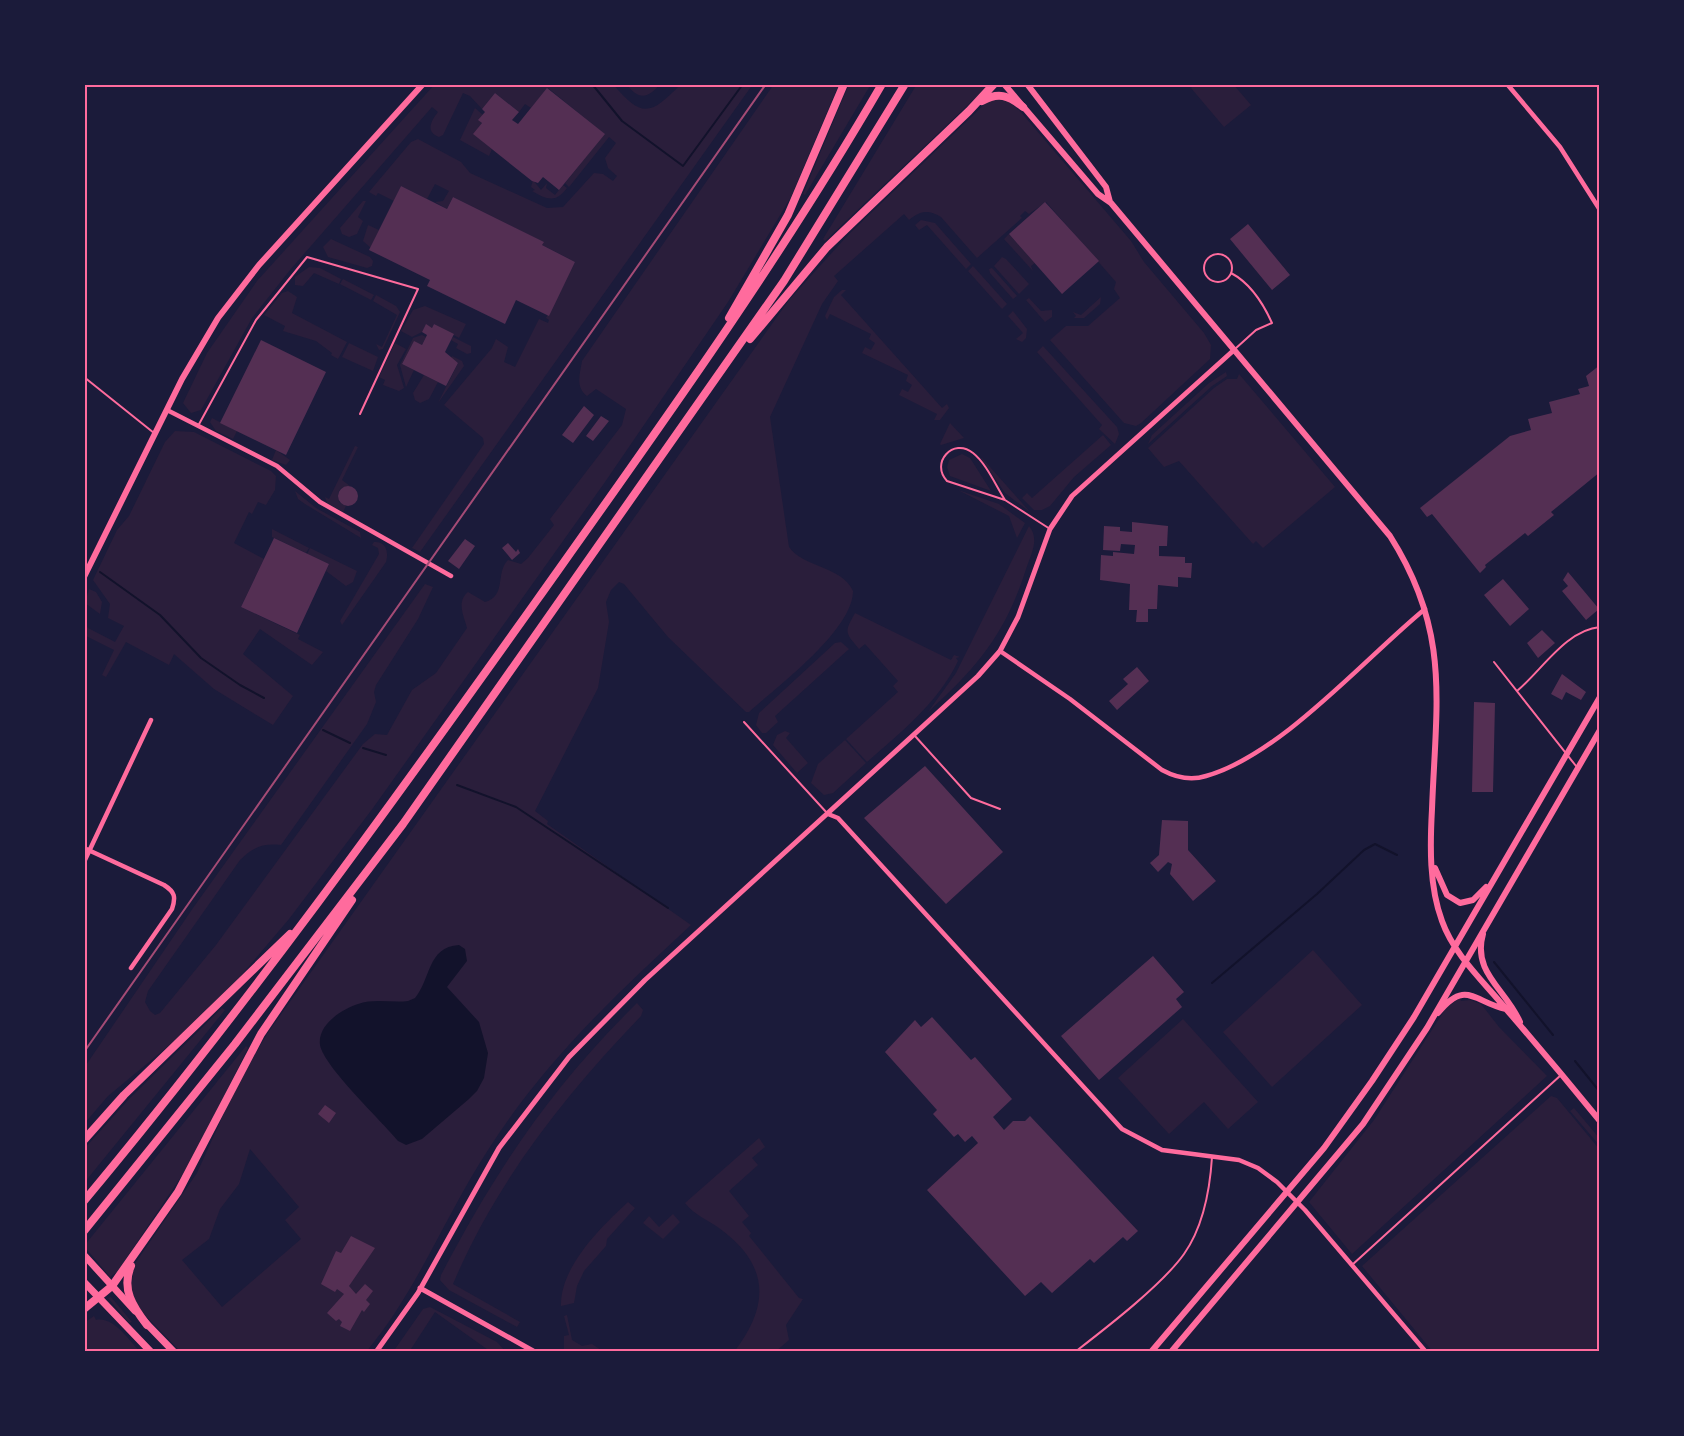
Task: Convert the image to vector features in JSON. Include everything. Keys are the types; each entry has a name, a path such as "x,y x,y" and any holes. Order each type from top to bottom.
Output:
{"highway":[{"path":"698,373 788,215 844,84"},
{"path":"84,1201 314,910 698,373 768,270 882,84"},
{"path":"84,1309 112,1286 136,1252 194,1164 261,1034 403,824 714,384 796,261 905,84"},
{"path":"714,384 827,247 969,111 994,84"},
{"path":"969,111 996,95 1005,95 1023,107"},
{"path":"84,1231 235,1044 403,824"},
{"path":"84,1140 124,1095 314,910"},
{"path":"136,1252 127,1275 128,1293 147,1325"}],"main road":[{"path":"84,577 199,349 242,285 423,84"},
{"path":"1004,84 1098,194 1111,202 1390,536 1412,573 1425,609 1437,675 1431,860 1435,894 1442,921 1454,945 1465,960 1600,1121"},
{"path":"1027,84 1106,187 1111,202"},
{"path":"1151,1352 1345,1122 1414,1017 1600,697"},
{"path":"1427,1028 1600,730"},
{"path":"1431,860 1447,895 1460,903 1473,900 1495,878"},
{"path":"1485,925 1479,947 1481,964 1515,1011 1524,1031"},
{"path":"1171,1352 1363,1124 1427,1028 1448,1001 1460,994 1480,997 1489,1005 1506,1009"},
{"path":"84,1255 174,1352"},
{"path":"84,1282 151,1352"}],"street":[{"path":"1507,84 1560,147 1600,210"},
{"path":"376,1352 397,1326 420,1288 499,1148 568,1057 639,985 956,698 1000,651 1018,617 1050,529 1072,496 1234,350"},
{"path":"167,410 277,466 320,502 451,576"},
{"path":"1000,651 1070,699 1162,770 1178,777 1206,777 1236,764 1270,743 1425,609"},
{"path":"84,862 86,849 151,720"},
{"path":"828,814 838,818 844,824 1122,1129 1162,1150 1248,1163 1288,1192 1426,1352"},
{"path":"86,849 164,885 174,894 176,900 172,909 130,968"},
{"path":"420,1288 535,1352"}],"lane":[{"path":"1213,255 1222,255 1232,264 1231,273 1221,282 1212,282 1203,270 1205,261 1213,255"},
{"path":"198,426 256,320 307,257 418,289 360,414"},
{"path":"1231,273 1242,279 1262,303 1272,323 1256,330 1234,350"},
{"path":"84,376 156,434"},
{"path":"1005,500 975,454 966,449 956,448 944,456 940,465 941,475 947,481 1005,500 1050,529"},
{"path":"1517,691 1569,640 1590,628 1600,627"},
{"path":"1494,662 1578,769"},
{"path":"744,722 828,814"},
{"path":"915,736 971,798 1000,809"},
{"path":"1352,1265 1562,1075"},
{"path":"1075,1352 1147,1291 1184,1254 1198,1227 1212,1157"}],"shaded area":[{"path":"435,84 613,84 632,103 639,108 647,109 662,102 681,84 753,84 420,552 412,548 484,444 483,438 444,405 492,348 496,339 508,347 504,362 515,367 539,319 548,323 549,320 546,318 575,262 542,245 543,242 453,197 447,209 435,202 443,201 449,191 435,184 427,199 401,186 394,201 378,193 376,196 369,192 411,142 418,139 461,162 470,173 547,208 563,207 594,173 603,174 613,181 617,176 608,168 605,158 616,143 609,137 569,187 565,183 604,134 548,88 531,108 525,104 519,112 495,93 482,109 470,96 463,93 443,135 439,137 431,129 438,112 432,107 290,270 252,318 201,410 191,413 183,403 207,353 257,281"},
{"path":"626,84 660,84 651,93 643,96 635,93"},
{"path":"774,84 839,84 791,197 728,302 605,482 373,808 289,919 239,978 184,1033 108,1096 84,1124 84,1068 193,908 425,584 433,587 418,619 376,685 374,692 376,702 367,724 281,845 259,847 240,860 148,991 145,1002 155,1015 160,1013 216,945 363,744 375,734 387,735 412,690 436,673 467,628 462,609 464,596 468,592 485,602 496,595 504,565 508,560 521,564 528,558 554,525 550,519 622,425 626,409 596,389 587,396 581,389 579,380 582,361"},
{"path":"849,84 871,84 805,195 803,194"},
{"path":"917,84 990,84 825,241 823,239"},
{"path":"1195,84 1233,84 1251,105 1224,127 1191,88"},
{"path":"990,99 1008,101 1019,110 1131,241 1144,262 1204,333 1211,345 1210,359 1141,423 1136,426 1124,423 1050,340 1066,326 1088,326 1120,298 1114,289 1116,282 1046,202 1029,214 1025,211 1020,216 1022,218 977,258 941,217 925,212 909,220 904,214 834,276 838,281 822,304 770,417 789,547 804,559 832,572 848,583 853,591 850,606 841,623 812,657 749,712 746,712 668,637 624,584 619,582 611,590 606,602 609,622 598,688 535,811 548,821 547,824 691,925 582,1031 509,1118 473,1175 401,1304 366,1352 181,1352 138,1308 131,1290 134,1265 197,1173 236,1087 267,1034 789,300 849,234","holes":["250,1149 299,1207 285,1220 301,1239 222,1307 182,1260 209,1239 220,1209 239,1184"]},
{"path":"475,108 483,115 479,120 482,123 474,134 492,149 489,156 460,140"},
{"path":"533,180 541,190 547,183 546,188 555,195 563,185 567,188 555,198 547,198 532,191 535,190 531,187"},
{"path":"363,201 366,201 358,217 363,221 357,234 349,237 342,234 340,228"},
{"path":"921,220 935,223 971,264 966,269 927,225 919,230 915,225"},
{"path":"368,225 379,230 371,248 363,241"},
{"path":"1009,234 1035,263 1031,266 1033,271 1004,239"},
{"path":"331,239 370,257 373,261 372,266 367,268 328,257 323,247"},
{"path":"1002,257 1029,284 1019,294 994,266"},
{"path":"973,266 1007,304 1002,309 968,271"},
{"path":"309,267 320,268 341,279 339,284 314,273 303,286 295,285 295,277"},
{"path":"992,268 1017,296 1013,299 990,273 989,269"},
{"path":"343,279 374,295 371,300 340,284"},
{"path":"842,290 846,290 841,295 942,408 947,404 949,408 940,420 934,420 937,414 899,395 902,389 908,392 912,385 906,381 908,375 862,353 865,347 871,350 875,343 869,339 871,334 830,314 827,320 825,316 834,297"},
{"path":"288,291 297,297 292,313 347,342 338,359 316,341 283,331 285,326 264,315 282,293"},
{"path":"376,295 396,306 400,312 383,349 379,350 376,344 382,347 397,315 373,301"},
{"path":"1101,297 1100,304 1084,318 1074,318 1076,316 1073,312 1081,315"},
{"path":"1029,298 1041,311 1052,310 1052,317 1045,322 1026,300"},
{"path":"425,306 466,324 459,338 434,324 432,328 426,325 422,332 412,337 401,331 413,310"},
{"path":"1013,311 1027,329 1026,338 1022,342 1016,339 1023,333 1008,316"},
{"path":"422,335 426,337 422,345 414,342 402,364 414,370 406,387 400,365 413,338"},
{"path":"453,337 471,346 471,353 467,354 456,348 458,344 451,340"},
{"path":"349,343 378,357 373,371 342,357"},
{"path":"395,343 406,349 397,365 404,388 399,391 383,385 385,380 379,377"},
{"path":"1043,346 1117,427 1119,434 1115,444 1099,429 1102,425 1037,352"},
{"path":"452,356 462,361 464,366 438,403 458,363 451,359"},
{"path":"1226,372 1227,376 1212,386 1148,444 1152,435 1209,383"},
{"path":"1239,374 1335,487 1263,548 1256,541 1253,544 1179,461 1164,467 1148,448 1214,388 1227,379 1237,379"},
{"path":"424,375 438,382 429,399 420,403 415,400 413,393"},
{"path":"212,418 237,431 233,439 216,431 210,422"},
{"path":"950,423 964,438 941,445 940,444"},
{"path":"175,431 194,432 271,471 276,476 275,490 266,505 258,502 252,514 249,512 234,543 264,559 241,607 300,635 298,639 323,652 312,665 260,629 243,654 293,696 273,725 214,689 174,654 169,665 126,642 106,677 102,675 114,650 84,635 84,621 88,628 115,642 124,626 108,618 110,604 93,580 117,530 129,516 165,442"},
{"path":"1103,435 1111,445 1074,477 1050,506 1042,510 1034,510 1022,498 1027,493 1032,498"},
{"path":"355,446 358,447 342,480 350,486 341,488 338,493 339,502 346,506 343,512 327,503 325,497 329,499"},
{"path":"276,450 290,460 286,465 272,460"},
{"path":"962,454 970,458 991,491 950,476 947,467 949,460"},
{"path":"982,458 1030,512 1005,493"},
{"path":"958,490 999,504 1025,523 1017,538 1009,516"},
{"path":"295,491 316,508 360,532 361,538 305,504 298,499"},
{"path":"1029,526 1034,536 1032,552 1018,592 999,631 961,680 928,712 956,673"},
{"path":"272,529 309,548 306,553 272,537"},
{"path":"374,542 381,543 386,548 386,562 342,625 340,621 379,554 378,548 372,545"},
{"path":"310,548 357,571 353,582 346,586 326,571 329,564 307,554"},
{"path":"89,589 96,592 102,602 100,614 85,603"},
{"path":"855,613 951,660 954,655 960,657 956,658 958,661 950,676 929,704 867,762 846,739 898,692 893,686 898,681 865,644 859,649 851,639 848,629"},
{"path":"841,642 849,649 775,716 778,722 766,733 762,733 756,725 759,713 835,643"},
{"path":"785,731 790,733 786,738 808,763 797,773 773,745 777,735"},
{"path":"845,740 866,763 833,793 824,795 811,783 818,764"},
{"path":"459,945 465,949 467,961 447,987 479,1022 488,1053 484,1078 477,1091 469,1099 422,1139 406,1145 398,1141 342,1080 324,1055 320,1038 322,1031 332,1019 352,1006 370,1001 408,1001 415,998 435,958 441,951"},
{"path":"1313,950 1362,1005 1272,1087 1223,1032"},
{"path":"1460,998 1461,1001 1470,1000 1481,1004 1499,1027 1547,1076 1352,1254 1309,1202 1374,1120 1446,1008"},
{"path":"637,1003 643,1010 641,1016 585,1077 511,1175 470,1246 453,1284 520,1322 517,1327 449,1290 440,1280 441,1275 483,1199 528,1131 578,1066"},
{"path":"222,1008 225,1010 84,1183 84,1149 129,1099"},
{"path":"1183,1019 1258,1102 1228,1129 1204,1102 1169,1134 1118,1078"},
{"path":"246,1046 248,1048 191,1162 117,1272 110,1277 84,1246"},
{"path":"1551,1096 1557,1098 1600,1150 1600,1346 1586,1352 1433,1352 1362,1266"},
{"path":"1574,1108 1600,1139 1600,1146 1570,1111"},
{"path":"759,1138 765,1147 752,1158 758,1165 729,1191 749,1216 742,1222 751,1233 749,1236 799,1298 803,1299 786,1325 789,1340 775,1352 734,1352 754,1319 759,1288 756,1273 738,1245 685,1203"},
{"path":"628,1202 635,1208 607,1239 606,1246 584,1271 577,1286 574,1303 561,1306 562,1291 567,1277 584,1249"},
{"path":"673,1214 680,1222 663,1239 643,1223 649,1216 659,1227"},
{"path":"111,1297 132,1322 129,1323 108,1298"},
{"path":"430,1307 497,1342 506,1352 491,1352 435,1312 409,1352 393,1352 423,1309"},
{"path":"567,1315 572,1340 582,1346 592,1344 604,1352 564,1352 564,1336 569,1335 564,1316"},
{"path":"94,1316 96,1320 114,1325 140,1352 84,1352 84,1323"}],"building":[{"path":"547,88 605,134 559,190 543,177 538,183 532,181 473,134 482,123 478,120 485,112 482,109 495,93 519,112 512,120 518,124"},
{"path":"401,186 447,209 453,197 544,242 542,245 575,262 549,316 516,300 505,324 427,286 430,280 369,250"},
{"path":"1045,202 1099,261 1062,294 1009,234"},
{"path":"1248,224 1290,275 1272,290 1230,239"},
{"path":"426,324 432,328 434,324 454,334 445,352 458,363 446,386 402,364 414,341 422,345 427,335 422,332"},
{"path":"261,340 326,372 286,455 220,423"},
{"path":"1600,365 1600,472 1551,512 1554,515 1528,536 1525,533 1485,565 1486,567 1480,573 1432,514 1427,517 1420,508 1510,436 1531,430 1528,419 1552,413 1549,402 1580,394 1578,389 1589,386 1586,376"},
{"path":"584,406 594,415 573,443 562,435"},
{"path":"601,416 609,421 593,441 586,436"},
{"path":"344,486 352,486 358,492 358,500 352,506 344,506 338,500 338,492"},
{"path":"1132,522 1168,526 1167,546 1159,546 1159,556 1185,557 1185,563 1192,563 1191,578 1178,577 1178,587 1158,585 1157,609 1148,609 1148,622 1136,622 1137,610 1129,610 1130,584 1100,580 1101,555 1113,556 1113,552 1134,554 1135,545 1121,544 1120,551 1103,550 1104,526 1120,527 1120,531 1132,532"},
{"path":"274,538 329,564 297,633 241,607"},
{"path":"465,539 475,546 459,569 448,561"},
{"path":"508,543 520,553 512,560 502,548"},
{"path":"1568,572 1599,609 1586,620 1562,591 1568,586 1563,580"},
{"path":"1503,579 1529,609 1510,626 1484,595"},
{"path":"1542,630 1555,643 1538,658 1527,643"},
{"path":"1137,667 1149,681 1117,710 1109,701 1128,684 1123,679"},
{"path":"1562,674 1586,692 1581,700 1566,692 1562,700 1551,694"},
{"path":"1474,702 1495,703 1493,792 1472,792"},
{"path":"925,766 1003,852 946,904 864,818"},
{"path":"1162,820 1188,821 1188,850 1216,881 1193,901 1170,874 1172,864 1168,862 1158,872 1150,863 1159,855"},
{"path":"1153,956 1184,992 1176,999 1182,1007 1099,1080 1061,1036"},
{"path":"932,1017 971,1060 975,1057 1012,1099 993,1117 1004,1130 1013,1121 1025,1121 1030,1116 1138,1231 1127,1241 1123,1237 1094,1263 1090,1259 1052,1293 1041,1282 1025,1296 927,1190 978,1143 972,1136 965,1142 958,1134 954,1137 933,1114 937,1110 885,1052 915,1020 921,1027"},
{"path":"325,1105 336,1113 329,1123 318,1114"},
{"path":"351,1236 375,1248 349,1286 356,1294 365,1284 373,1291 366,1300 370,1304 364,1312 362,1310 350,1331 340,1326 342,1322 339,1319 336,1321 327,1313 344,1294 321,1284 336,1251 341,1253"}],"waterway":[{"path":"592,84 622,121 683,166 743,84"},
{"path":"100,572 160,615 201,658 240,685 264,698"},
{"path":"323,730 350,743"},
{"path":"363,748 386,755"},
{"path":"457,785 516,807 668,908"},
{"path":"1212,983 1317,894 1364,850 1375,844 1397,855"},
{"path":"1494,962 1553,1035"},
{"path":"1575,1061 1600,1092"}],"railway":[{"path":"84,1052 766,84"}]}
